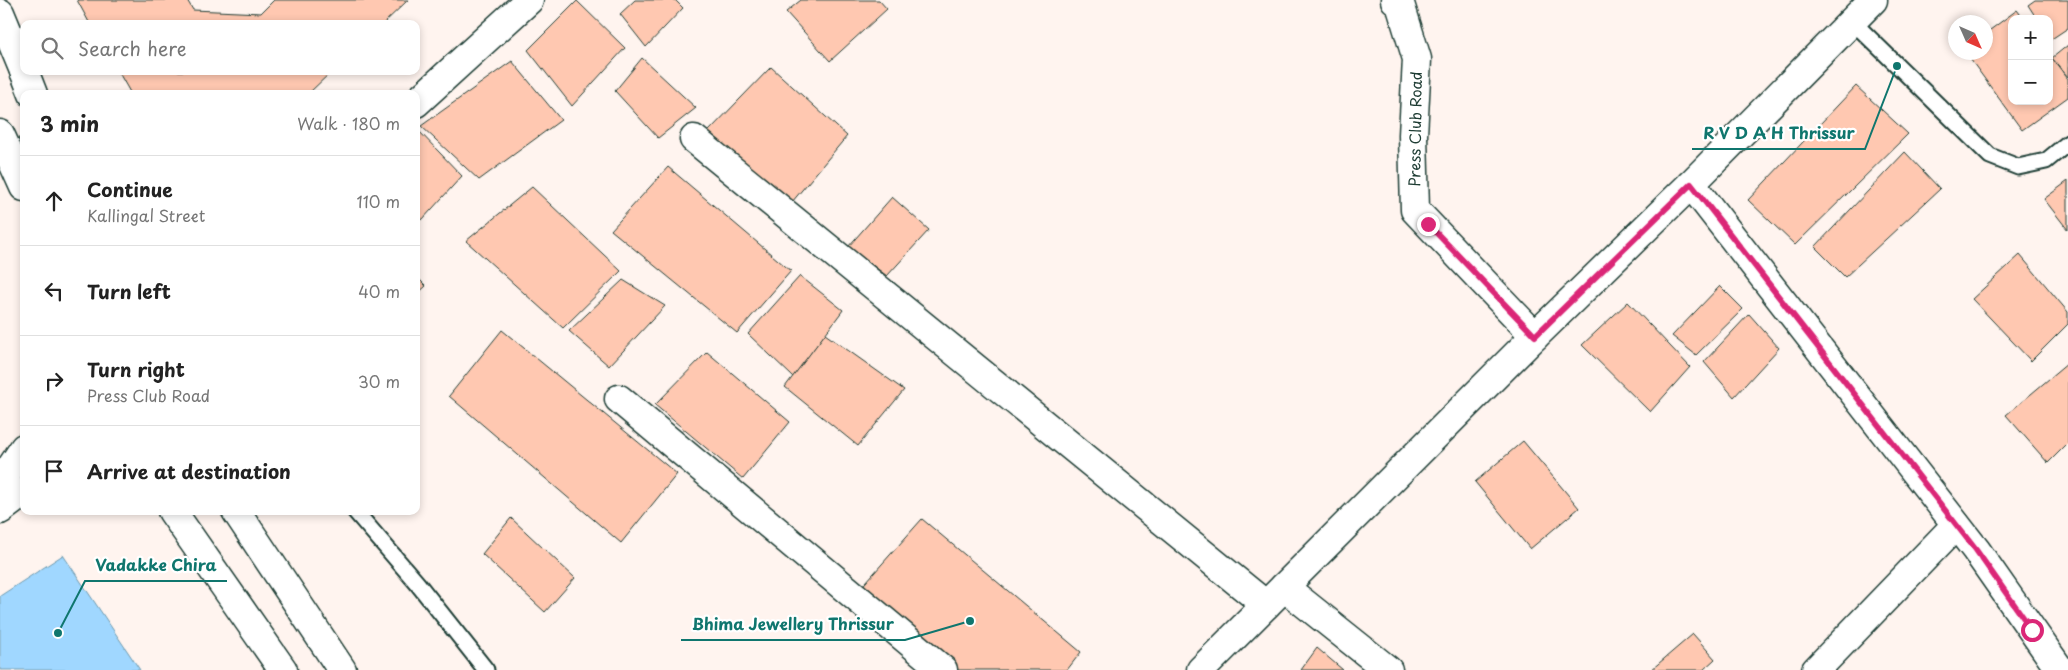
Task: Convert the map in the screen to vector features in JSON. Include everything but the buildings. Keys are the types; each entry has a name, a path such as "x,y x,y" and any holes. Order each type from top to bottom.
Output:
{"street":[{"path":"420,99 529,0"},
{"name":"Press Club Road","path":"1395,0 1400,4 1417,59 1413,135 1415,210 1535,336"},
{"path":"1201,670 1535,336 1691,184 1873,0"},
{"path":"0,13 20,61"},
{"path":"26,75 31,90"},
{"path":"0,134 20,178"},
{"path":"694,139 1275,596 1388,670"},
{"path":"1691,184 1956,525 2054,668"},
{"path":"618,399 943,670"},
{"path":"0,484 20,454"},
{"path":"0,510 20,495"},
{"path":"175,515 283,670"},
{"path":"239,515 342,670"},
{"path":"1816,670 1956,525"}],"lane":[{"path":"1852,21 1990,156 2018,167 2046,161 2068,143"},
{"path":"358,515 486,670"}],"water":[{"path":"63,555 140,670 0,670 0,596"}],"place":[{"name":"R V D A H Thrissur","path":"1897,66"},
{"name":"Bhima Jewellery Thrissur","path":"970,621"},
{"name":"Vadakke Chira","path":"58,633"}],"route":[{"path":"1428,224 1535,336 1691,184 1976,550 2032,630"}]}
